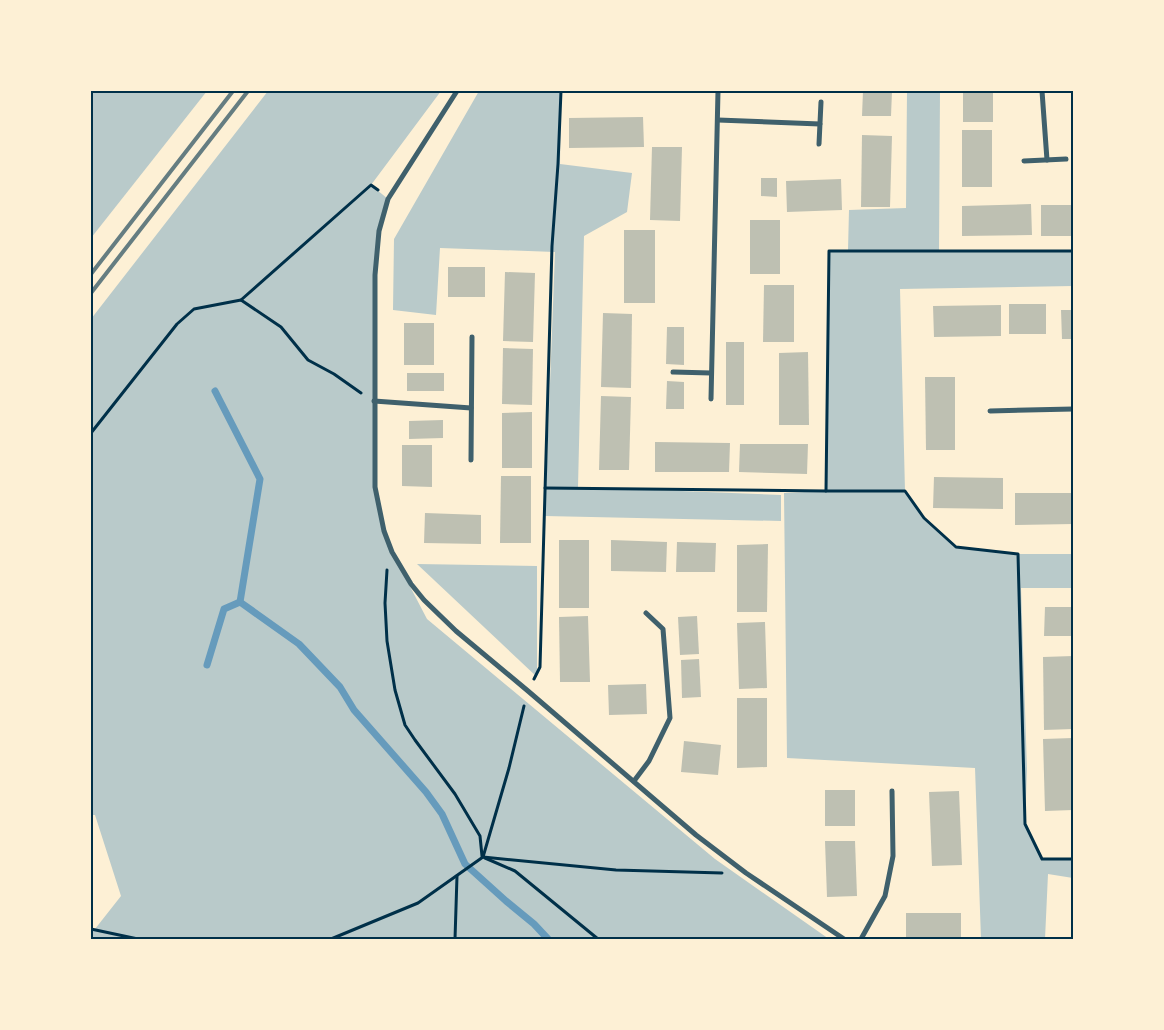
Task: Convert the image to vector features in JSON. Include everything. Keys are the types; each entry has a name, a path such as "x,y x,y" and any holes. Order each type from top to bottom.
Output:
{"street":[{"path":"457,91 388,199 379,231 376,275 374,401 375,487 384,531 392,552 411,584 424,600 456,631 696,835 746,873 844,939"},
{"path":"711,399 718,91"},
{"path":"1042,91 1047,160"},
{"path":"819,144 821,102"},
{"path":"718,120 820,124"},
{"path":"1024,161 1066,158"},
{"path":"471,460 472,337"},
{"path":"673,372 711,373"},
{"path":"374,401 471,408"},
{"path":"990,411 1073,409"},
{"path":"634,781 649,761 670,718 663,629 646,613"},
{"path":"861,939 885,896 893,856 892,791"}],"path":[{"path":"331,939 418,903 482,857 509,768 528,691 540,667 552,246 561,91"},
{"path":"91,433 177,324 194,309 241,300 371,185 388,199"},
{"path":"826,491 829,251 1073,251"},
{"path":"241,300 281,327 308,360 334,374 374,401"},
{"path":"545,488 905,491 924,518 956,547 1018,554 1025,824 1042,859 1073,859"},
{"path":"392,552 387,571 385,603 387,641 395,690 405,725 456,794 480,836 482,857"},
{"path":"482,857 616,870 746,873"},
{"path":"482,857 516,871 598,939"},
{"path":"455,939 457,876"},
{"path":"91,929 138,939"}],"shaded area":[{"path":"91,91 207,91 91,238"},
{"path":"268,91 441,91 371,185 388,199 379,231 375,275 375,487 384,531 392,552 427,619 715,859 829,939 91,939 91,929 95,929 121,896 95,815 91,815 91,319"},
{"path":"479,91 561,91 560,164 632,173 627,212 584,236 578,487 781,495 781,521 545,516 555,252 440,248 436,315 393,310 394,239"},
{"path":"907,91 940,91 939,251 1073,250 1073,286 900,289 905,491 924,518 956,547 1018,554 1073,554 1073,588 1021,588 1027,769 1025,824 1042,859 1073,859 1073,878 1048,874 1045,939 981,939 975,768 787,758 784,493 825,491 829,251 848,250 849,210 906,208"},
{"path":"417,564 537,566 537,677"}],"building":[{"path":"863,91 892,91 891,116 862,116"},
{"path":"963,91 993,91 993,122 963,122"},
{"path":"643,117 644,147 569,148 569,118"},
{"path":"962,130 992,130 992,187 962,187"},
{"path":"862,135 892,136 890,207 861,207"},
{"path":"652,147 682,147 680,221 650,220"},
{"path":"761,178 777,178 777,197 761,196"},
{"path":"841,179 842,210 787,212 786,181"},
{"path":"1031,204 1032,235 962,236 962,206"},
{"path":"1041,205 1073,205 1073,236 1041,236"},
{"path":"750,220 780,220 780,274 750,274"},
{"path":"624,230 655,230 655,303 624,303"},
{"path":"448,267 485,267 485,297 448,297"},
{"path":"505,272 535,273 533,342 503,341"},
{"path":"764,285 794,285 794,342 763,342"},
{"path":"1009,304 1046,304 1046,334 1009,334"},
{"path":"1001,305 1001,336 934,337 933,306"},
{"path":"1061,310 1073,310 1073,339 1062,339"},
{"path":"603,313 632,314 631,388 601,387"},
{"path":"404,323 434,323 434,365 404,365"},
{"path":"667,327 684,327 684,365 666,364"},
{"path":"726,342 744,342 744,405 726,405"},
{"path":"503,348 533,349 532,405 502,404"},
{"path":"808,352 809,425 779,425 779,353"},
{"path":"407,373 444,373 444,391 407,391"},
{"path":"925,377 955,377 955,450 926,450"},
{"path":"667,381 684,382 684,409 666,409"},
{"path":"601,396 631,397 629,470 599,470"},
{"path":"532,412 532,468 502,468 502,413"},
{"path":"443,420 443,438 409,439 409,421"},
{"path":"655,442 730,443 729,472 655,472"},
{"path":"740,444 808,444 807,474 739,472"},
{"path":"402,445 432,445 432,487 402,486"},
{"path":"501,476 531,476 531,543 500,543"},
{"path":"934,477 1003,478 1003,509 933,508"},
{"path":"1015,493 1073,493 1073,524 1015,525"},
{"path":"425,513 481,515 481,544 424,543"},
{"path":"559,540 589,540 589,608 559,608"},
{"path":"611,540 667,542 666,572 611,571"},
{"path":"677,542 716,543 715,572 676,572"},
{"path":"768,544 767,612 737,612 737,545"},
{"path":"1045,607 1073,607 1073,636 1044,636"},
{"path":"588,616 590,682 560,682 559,617"},
{"path":"697,616 699,654 680,655 678,617"},
{"path":"765,622 767,688 739,689 737,623"},
{"path":"1073,656 1073,729 1044,730 1043,657"},
{"path":"699,659 701,697 682,698 681,660"},
{"path":"646,684 647,714 609,715 608,685"},
{"path":"737,698 767,698 767,767 737,768"},
{"path":"1073,738 1073,810 1045,811 1043,739"},
{"path":"684,741 721,745 718,775 681,772"},
{"path":"825,790 855,790 855,826 825,826"},
{"path":"959,791 962,865 932,866 929,792"},
{"path":"825,841 855,841 857,896 827,897"},
{"path":"906,913 961,913 961,939 906,939"}],"waterway":[{"path":"215,391 260,479 240,602 299,644 340,687 354,710 426,792 442,814 465,864 534,924 548,939"},
{"path":"207,665 224,609 240,602"}],"railway":[{"path":"91,274 233,91"},
{"path":"91,293 248,91"}]}
